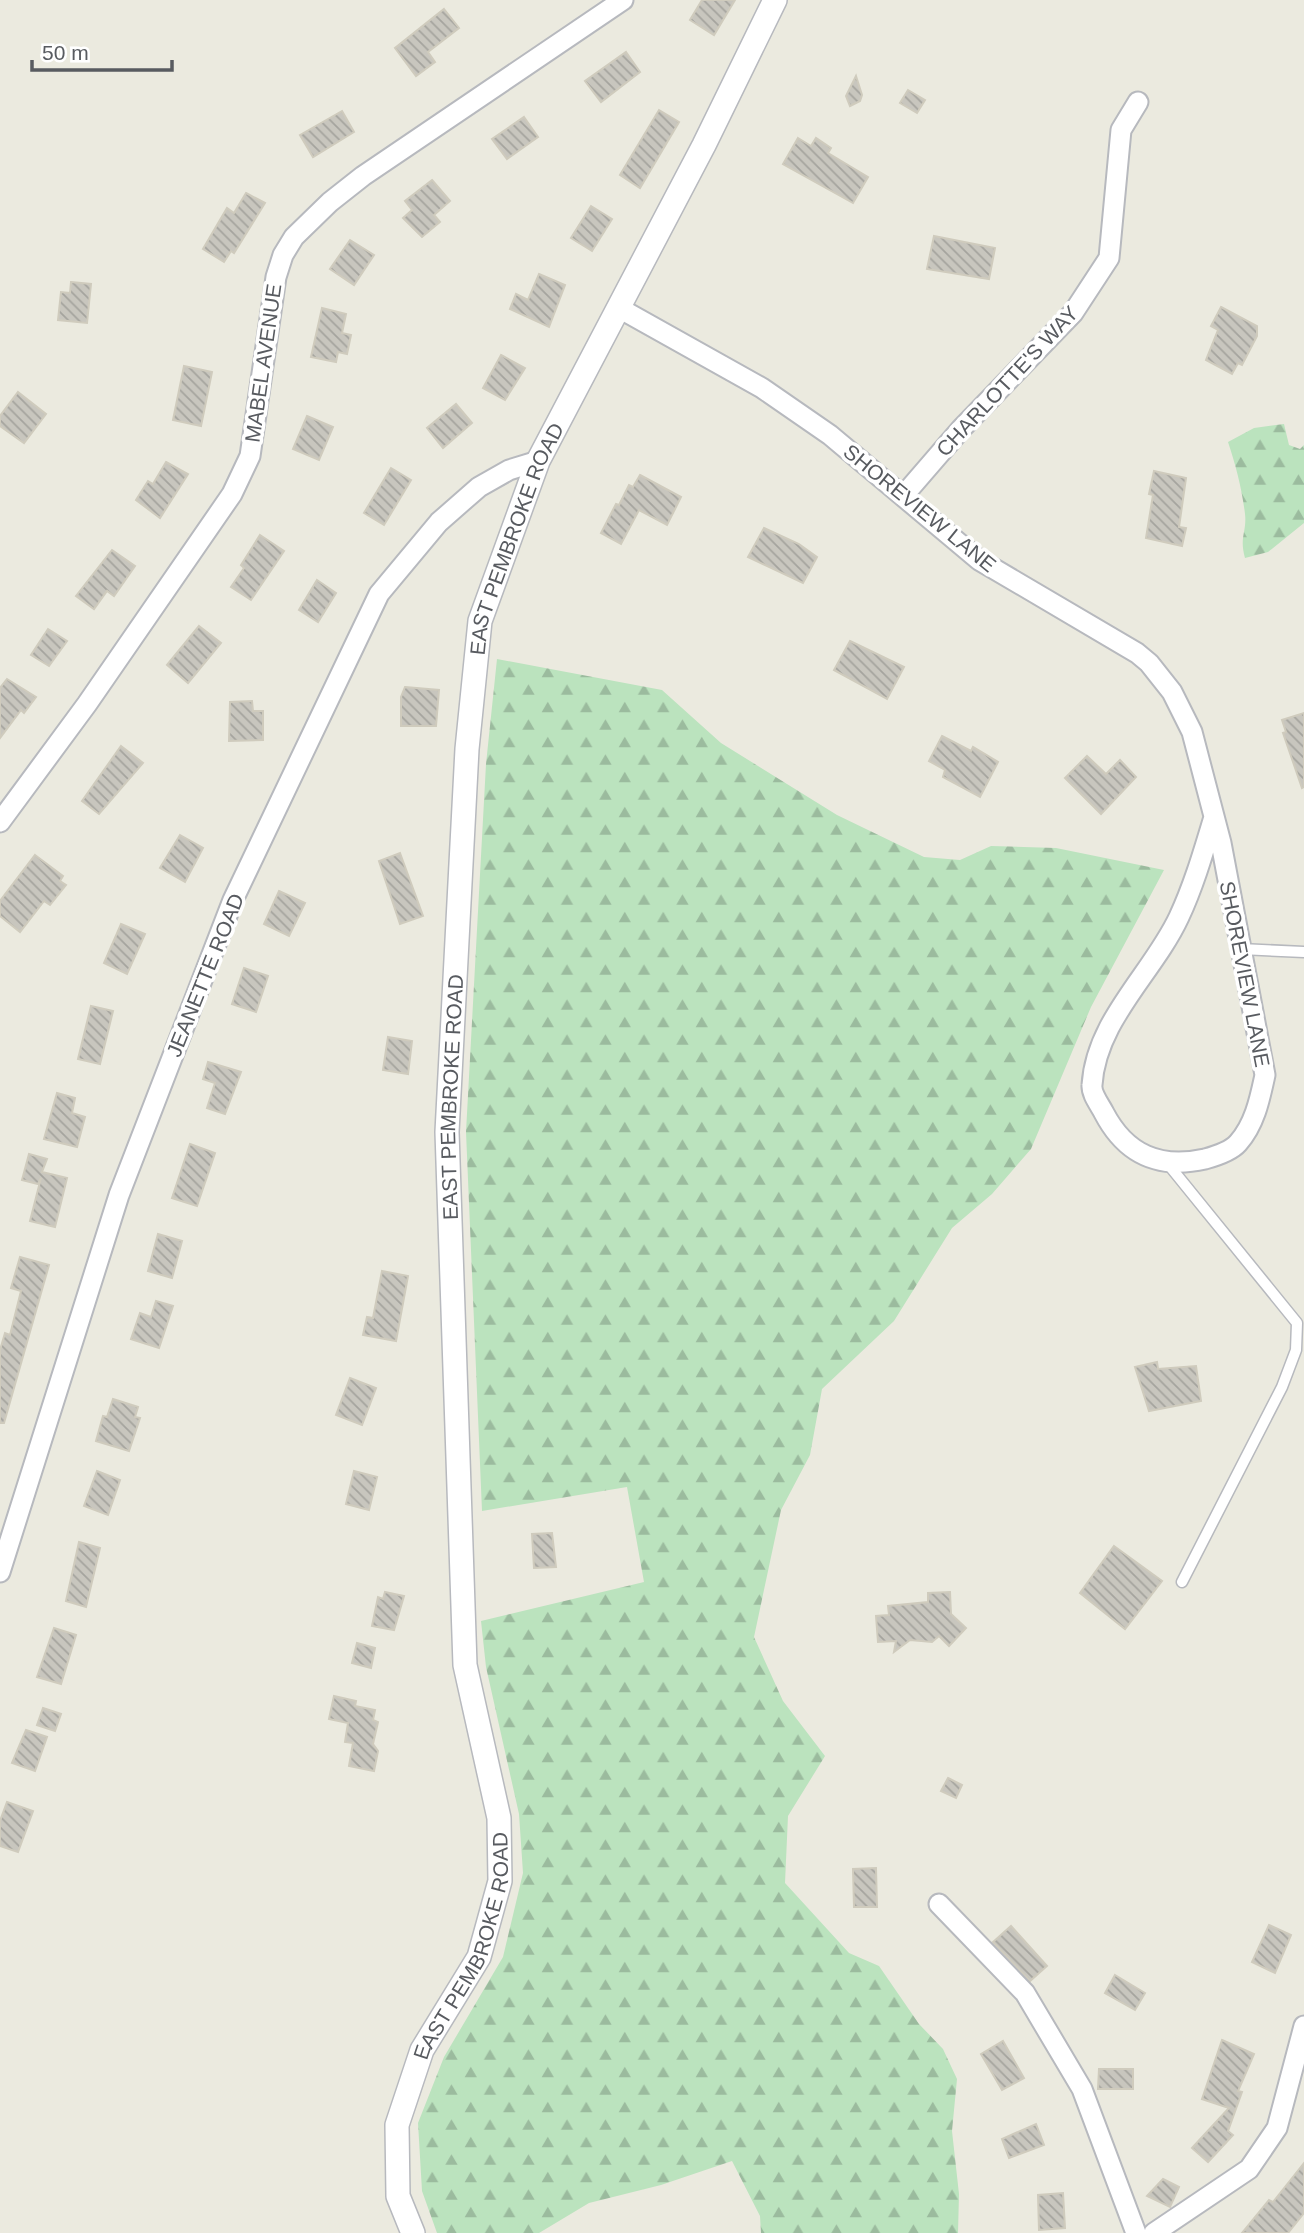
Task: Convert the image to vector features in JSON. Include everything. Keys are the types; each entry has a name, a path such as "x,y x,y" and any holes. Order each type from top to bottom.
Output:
{"street":[{"name":"MABEL AVENUE","path":"0,822 87,704 232,494 250,456 275,277 283,255 294,237 363,176 623,0"},
{"name":"EAST PEMBROKE ROAD","path":"413,2233 398,2196 397,2125 422,2050 480,1957 499,1881 499,1818 465,1665 447,1132 467,749 480,621 538,461 704,145 775,0"},
{"name":"CHARLOTTE'S WAY","path":"904,495 961,429 1073,313 1109,258 1121,130 1138,102"},
{"name":"SHOREVIEW LANE","path":"619,308 762,388 830,435 979,560 1137,653 1149,663 1172,692 1192,732 1214,817 1265,1075 1257,1111 1238,1144 1215,1156 1168,1164 1136,1152 1113,1129 1091,1088 1103,1042 1178,919 1198,872 1214,817"},
{"name":"JEANETTE ROAD","path":"0,1572 129,1169 233,901 373,606 379,594 439,522 479,487 509,470 538,461"},
{"path":"939,1904 1025,1993 1082,2089 1136,2233"},
{"path":"1154,2233 1249,2169 1277,2129 1304,2026"}],"lane":[{"path":"1240,949 1304,951"},
{"path":"1168,1164 1297,1323 1296,1350 1282,1387 1182,1582"}],"green space":[{"path":"1284,424 1289,445 1300,449 1304,445 1304,523 1268,552 1245,558 1244,505 1228,442 1254,428"},
{"path":"497,659 662,690 721,743 837,815 924,857 960,860 991,846 1056,848 1164,870 1091,1007 1031,1149 992,1194 952,1228 894,1321 822,1389 810,1455 781,1510 754,1637 783,1701 825,1756 788,1816 785,1883 849,1953 879,1966 919,2024 943,2049 957,2079 952,2131 959,2194 958,2233 761,2233 760,2216 732,2161 661,2185 589,2203 539,2233 437,2233 422,2191 418,2123 444,2057 503,1957 523,1873 519,1814 486,1667 481,1621 644,1582 627,1487 482,1511 466,1132 486,764"}],"building":[{"path":"702,0 735,0 714,35 690,20"},
{"path":"444,9 459,28 428,52 435,62 416,76 395,48"},
{"path":"626,52 640,72 601,102 585,81"},
{"path":"856,76 862,95 860,101 850,106 846,96"},
{"path":"908,90 925,100 917,113 900,103"},
{"path":"659,110 679,122 640,188 620,175"},
{"path":"342,111 354,132 313,157 300,135"},
{"path":"524,117 538,137 507,159 492,139"},
{"path":"798,138 811,146 816,138 831,148 828,153 868,177 853,203 783,164"},
{"path":"432,180 450,201 434,215 440,222 422,237 403,218 412,210 405,201"},
{"path":"246,193 265,203 234,253 231,251 224,262 203,249 227,208 234,213"},
{"path":"591,206 612,219 592,251 571,238"},
{"path":"934,236 995,248 989,279 927,269"},
{"path":"350,240 374,255 354,285 330,269"},
{"path":"539,274 565,285 549,327 510,309 516,294 528,300"},
{"path":"71,282 91,284 87,323 58,320 61,292 70,293"},
{"path":"1221,307 1257,326 1257,336 1242,365 1238,363 1232,374 1206,360 1218,330 1211,326"},
{"path":"322,308 346,314 342,333 351,335 347,354 338,352 336,362 311,357"},
{"path":"501,355 525,368 505,400 483,388"},
{"path":"184,366 212,372 201,426 173,420"},
{"path":"18,392 46,414 24,443 0,426 0,416"},
{"path":"456,404 472,423 443,448 427,428"},
{"path":"307,416 333,427 319,460 293,449"},
{"path":"166,462 188,474 160,518 136,500 148,481 153,484"},
{"path":"391,468 411,480 384,525 364,513"},
{"path":"1154,471 1186,478 1179,527 1186,528 1182,546 1146,538 1153,495 1149,494"},
{"path":"640,475 681,497 667,525 639,510 621,544 601,533 616,504 619,505 629,485 633,487"},
{"path":"764,528 799,544 817,557 803,583 748,557"},
{"path":"260,535 284,551 251,600 231,587"},
{"path":"112,550 135,566 114,596 107,591 94,609 76,596"},
{"path":"317,580 336,593 318,622 299,610"},
{"path":"199,626 221,643 188,683 167,665"},
{"path":"48,629 67,641 49,666 31,655"},
{"path":"850,641 904,667 887,699 834,670"},
{"path":"7,679 36,697 24,713 21,710 0,738 0,688"},
{"path":"405,687 439,690 436,726 401,726 401,697"},
{"path":"252,701 253,711 263,711 263,740 229,741 230,702"},
{"path":"1304,713 1302,788 1283,733 1286,732 1282,720"},
{"path":"942,736 971,751 973,747 998,762 980,797 943,777 945,770 929,761"},
{"path":"121,746 143,763 99,814 82,801"},
{"path":"1087,756 1106,774 1120,760 1136,777 1101,814 1065,778"},
{"path":"180,835 203,848 185,882 160,868"},
{"path":"400,853 423,916 400,924 379,861"},
{"path":"35,855 63,876 60,881 66,885 50,905 44,901 20,932 0,916 0,901"},
{"path":"279,891 305,903 289,936 264,924"},
{"path":"121,924 145,934 127,974 104,963"},
{"path":"244,968 268,976 256,1012 232,1004"},
{"path":"91,1006 113,1011 100,1064 78,1059"},
{"path":"388,1037 412,1041 408,1074 383,1070"},
{"path":"208,1062 241,1072 225,1114 207,1108 215,1083 203,1079"},
{"path":"57,1093 75,1098 72,1113 85,1117 77,1147 44,1139"},
{"path":"190,1144 215,1153 197,1206 172,1198"},
{"path":"29,1154 47,1159 42,1172 67,1178 55,1227 30,1221 41,1178 38,1184 22,1180"},
{"path":"158,1234 182,1241 172,1278 148,1271"},
{"path":"20,1257 49,1265 4,1423 0,1423 0,1350 5,1333 10,1335 21,1291 11,1288"},
{"path":"382,1271 408,1276 396,1341 363,1335 367,1317 373,1318"},
{"path":"156,1301 173,1306 159,1348 131,1339 140,1313 151,1317"},
{"path":"1157,1362 1158,1369 1196,1366 1201,1401 1149,1411 1135,1367"},
{"path":"350,1378 376,1388 362,1425 336,1415"},
{"path":"113,1399 138,1407 135,1417 140,1418 129,1451 96,1441 103,1416 107,1417"},
{"path":"97,1471 120,1480 108,1515 84,1506"},
{"path":"354,1471 377,1477 369,1510 346,1504"},
{"path":"552,1533 556,1567 534,1568 532,1534"},
{"path":"79,1542 100,1548 86,1607 66,1601"},
{"path":"1114,1546 1162,1581 1125,1629 1080,1593"},
{"path":"385,1592 404,1596 394,1630 372,1626 378,1597 383,1599"},
{"path":"950,1592 951,1614 966,1628 949,1646 939,1636 932,1642 910,1640 894,1652 896,1641 878,1642 876,1616 889,1615 888,1606 928,1602 928,1593"},
{"path":"54,1628 76,1635 61,1684 37,1677"},
{"path":"357,1643 375,1648 371,1668 352,1663"},
{"path":"334,1696 356,1701 355,1706 375,1710 373,1720 378,1722 373,1744 378,1751 374,1771 349,1766 353,1743 345,1742 348,1723 329,1719"},
{"path":"43,1708 61,1714 55,1731 37,1725"},
{"path":"26,1730 47,1737 35,1771 12,1763"},
{"path":"948,1778 962,1785 956,1798 941,1791"},
{"path":"7,1802 33,1811 18,1852 0,1846 0,1821"},
{"path":"876,1868 877,1907 854,1907 853,1869"},
{"path":"1269,1925 1291,1935 1275,1973 1252,1962"},
{"path":"1011,1926 1047,1966 1030,1981 993,1942"},
{"path":"1115,1975 1145,1993 1135,2010 1105,1993"},
{"path":"1222,2040 1254,2054 1238,2091 1242,2092 1228,2131 1233,2135 1208,2162 1192,2148 1229,2108 1202,2099"},
{"path":"1003,2041 1024,2078 1002,2090 981,2054"},
{"path":"1099,2069 1133,2069 1133,2089 1098,2089"},
{"path":"1036,2124 1044,2145 1009,2158 1002,2139"},
{"path":"1304,2163 1304,2213 1288,2233 1242,2233 1269,2200 1273,2202"},
{"path":"1163,2179 1179,2187 1170,2207 1147,2196"},
{"path":"1063,2193 1065,2228 1039,2230 1038,2195"}]}
